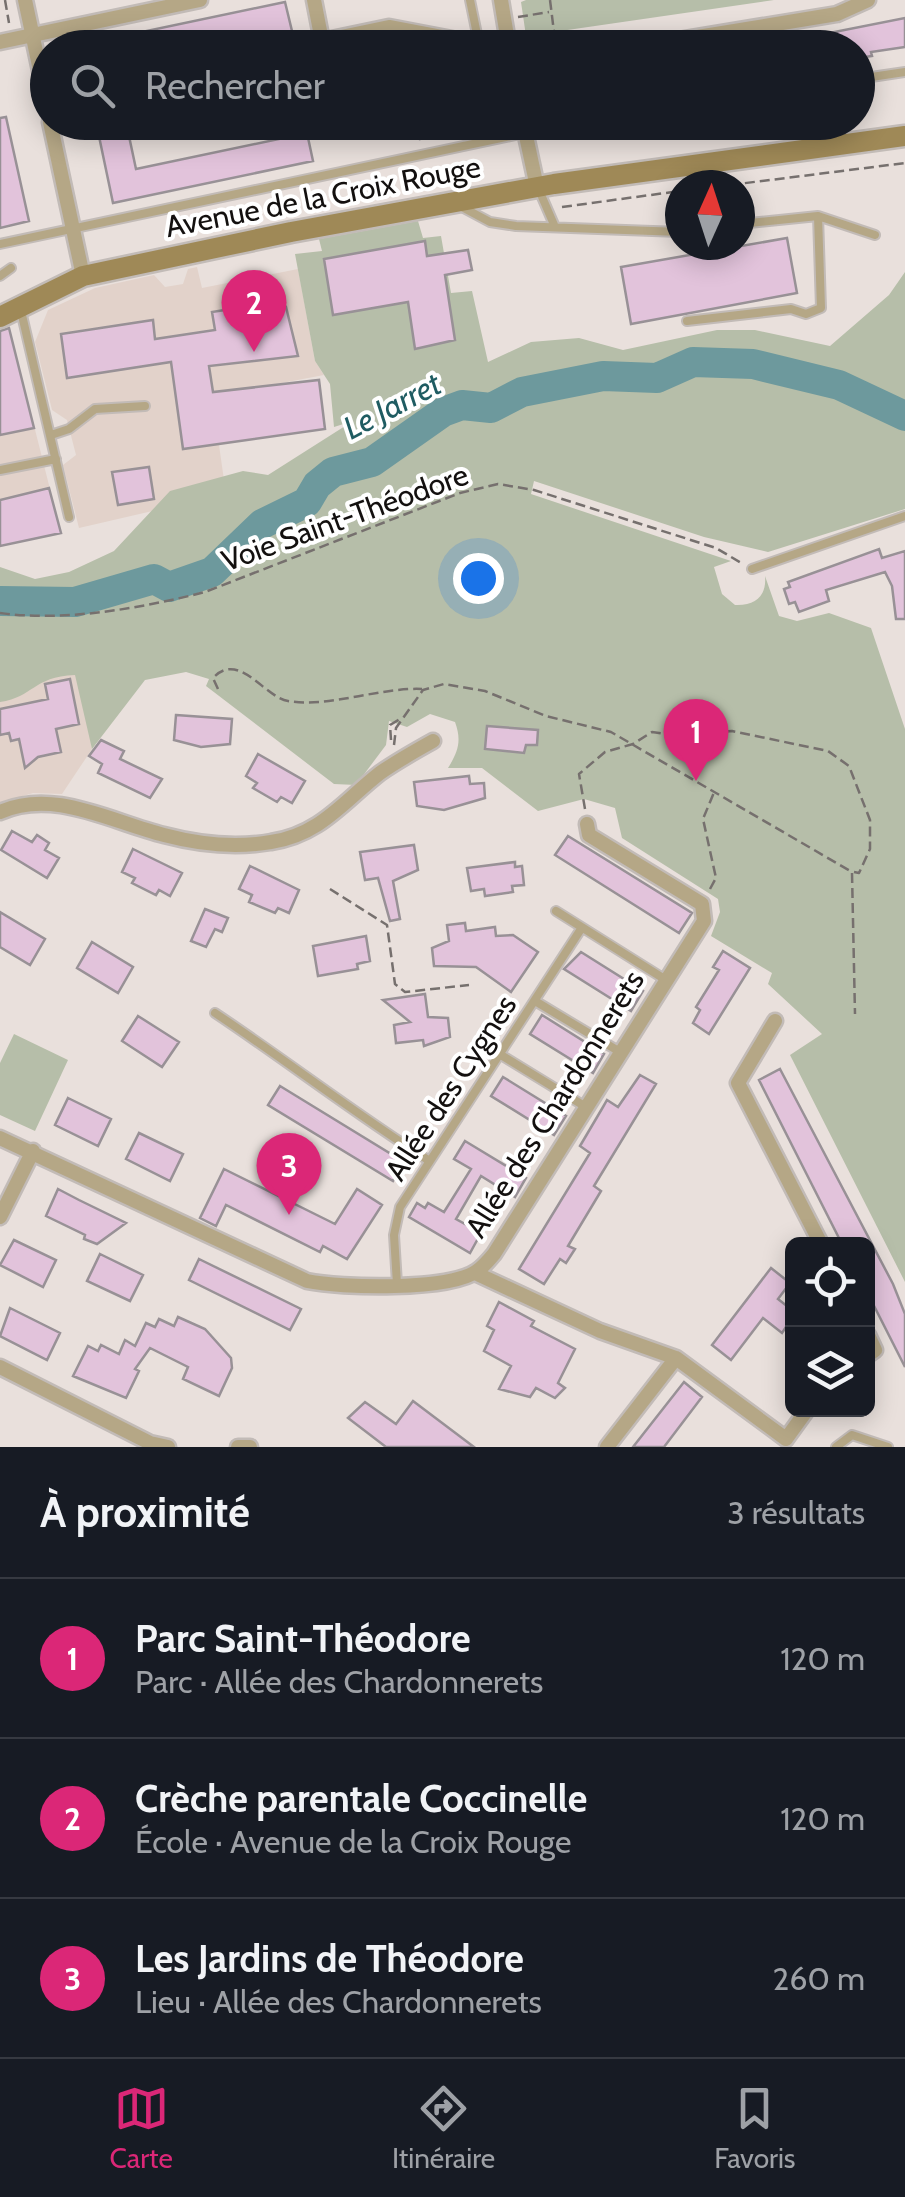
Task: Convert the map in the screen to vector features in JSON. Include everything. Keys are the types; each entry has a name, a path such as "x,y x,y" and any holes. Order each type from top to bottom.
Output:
{"main road":[{"name":"Avenue de la Croix Rouge","path":"0,317 83,276 452,202 537,186 905,136"}],"street":[{"path":"25,0 31,30"},
{"path":"56,30 200,0"},
{"path":"314,0 320,30"},
{"path":"501,0 506,30"},
{"path":"739,30 836,14 868,0"},
{"path":"375,30 406,30"},
{"path":"54,140 83,276"},
{"path":"527,140 537,186"},
{"path":"0,812 36,802 57,803 166,836 241,846 275,842 328,821 379,774 433,741"},
{"path":"587,824 589,835 702,904"},
{"name":"Allée des Chardonnerets","path":"0,1138 307,1281 328,1286 397,1284 476,1273 494,1254 704,921 702,904"},
{"path":"775,1022 738,1082 817,1237"},
{"path":"0,1216 33,1152"},
{"path":"476,1273 600,1331 676,1358 786,1439 802,1417"},
{"path":"607,1447 676,1358"},
{"path":"0,1367 150,1443 168,1447"},
{"path":"238,1447 250,1447"}],"lane":[{"path":"470,0 477,30"},
{"path":"875,76 905,72"},
{"path":"0,244 470,140"},
{"path":"537,186 555,227"},
{"path":"452,202 490,222 665,231"},
{"path":"755,222 818,216 875,235"},
{"path":"687,321 791,309 806,314 820,308 818,216"},
{"path":"0,276 12,268"},
{"path":"20,307 70,517"},
{"path":"51,434 69,429 95,408 145,406"},
{"path":"0,470 56,459"},
{"path":"752,569 905,516"},
{"path":"556,911 666,980"},
{"name":"Allée des Cygnes","path":"397,1284 394,1235 400,1207 581,929"},
{"path":"535,1001 620,1052"},
{"path":"215,1013 324,1086 342,1105 428,1160"},
{"path":"500,1054 587,1108"},
{"path":"836,1447 852,1436 888,1447"}],"path":[{"path":"5,0 6,40"},
{"path":"550,0 554,30"},
{"path":"533,14 551,12"},
{"path":"755,182 905,163"},
{"path":"549,208 665,194"},
{"name":"Voie Saint-Théodore","path":"0,614 26,617 164,602 205,592 460,493 498,484 534,490 716,548 752,569"},
{"path":"218,689 214,678 226,669 238,670 286,702 424,690 444,684 485,691 546,716 611,732 633,744 715,790 802,846 852,872 859,873 866,864 873,834 853,775 837,755 732,731 678,736 652,732 633,744 605,752 579,774 587,824"},
{"path":"406,756 391,742 402,718 424,690"},
{"path":"702,904 716,878 703,819 715,790"},
{"path":"852,872 855,1014"},
{"path":"330,889 387,925 395,984 405,992 469,985"}],"shaded area":[{"path":"197,267 202,288 298,269 315,361 324,375 212,396 226,494 79,528 63,465 76,455 67,420 52,410 35,342 48,310 95,288 154,275 165,287 183,284 188,269"},
{"path":"9,326 61,533 0,546 0,331"},
{"path":"77,638 92,749 62,794 33,793 0,803 0,649"}],"green space":[{"path":"774,0 567,30 525,30 521,2"},
{"path":"418,221 423,238 441,236 451,293 472,291 488,362 531,342 579,338 623,350 717,330 755,330 830,346 889,295 905,272 905,509 768,552 704,537 534,481 531,494 731,561 714,567 722,594 735,605 758,598 765,576 779,616 797,621 829,613 871,628 905,729 905,1282 790,1055 822,1034 768,984 772,973 711,936 720,912 718,899 622,838 615,808 584,799 538,811 482,768 448,768 458,746 455,722 430,714 407,727 389,721 386,745 356,785 334,784 206,686 209,679 186,672 145,680 92,749 75,675 50,679 0,702 0,567 35,579 69,572 114,551 170,491 243,471 268,475 353,421 334,427 330,384 315,361 295,254 322,251 319,239"},
{"path":"14,1034 68,1060 35,1131 0,1115 0,1063"}],"building":[{"path":"285,2 292,30 151,30"},
{"path":"905,18 905,47 875,51 875,30 844,30"},
{"path":"6,117 29,221 0,228 0,118"},
{"path":"100,140 130,140 136,169 274,140 308,140 313,161 113,203"},
{"path":"787,238 797,293 631,324 621,267 665,259 755,260 755,244"},
{"path":"425,241 427,256 468,250 472,270 445,275 455,340 415,349 408,302 333,315 324,259"},
{"path":"286,307 298,356 209,366 213,392 319,380 325,429 183,449 171,362 67,378 61,334 153,320 155,339 215,330 212,312 231,309 232,315"},
{"path":"9,328 34,428 0,435 0,331"},
{"path":"149,467 154,499 118,505 112,472"},
{"path":"49,488 61,533 0,546 0,500"},
{"path":"879,549 882,558 905,551 905,619 896,619 892,586 885,572 826,590 829,601 799,612 795,602 789,604 784,589 790,587 788,582"},
{"path":"70,679 79,724 56,729 61,752 38,757 25,768 19,739 11,741 9,733 0,735 0,709 48,699 45,684"},
{"path":"176,715 232,719 230,744 201,747 174,740"},
{"path":"487,726 538,730 537,745 526,745 524,753 485,749"},
{"path":"101,740 124,751 120,759 162,779 150,798 98,773 102,764 89,756"},
{"path":"258,754 305,781 292,803 281,797 277,802 253,788 257,783 246,776"},
{"path":"469,776 470,784 484,783 485,798 444,810 417,806 414,782"},
{"path":"12,831 32,842 37,835 49,843 45,850 59,858 47,878 1,850"},
{"path":"568,836 692,913 679,933 555,855"},
{"path":"414,845 418,870 393,881 400,919 390,921 378,878 365,880 360,852"},
{"path":"133,849 182,873 170,896 159,890 156,895 132,883 135,878 122,872"},
{"path":"515,862 515,867 522,866 524,885 512,886 513,892 485,896 484,889 471,891 467,868"},
{"path":"250,866 299,890 289,913 278,908 275,913 249,902 252,895 239,889"},
{"path":"205,909 228,918 222,932 215,929 206,947 191,941"},
{"path":"0,912 45,939 30,965 0,947"},
{"path":"465,923 466,931 495,927 496,936 513,935 538,952 511,992 476,967 434,966 432,948 449,941 447,925"},
{"path":"366,936 370,961 357,964 358,969 318,976 313,946"},
{"path":"92,942 133,967 118,993 77,968"},
{"path":"723,951 750,968 709,1034 693,1023 700,1010 696,1007 719,970 713,967"},
{"path":"581,952 643,991 631,1011 564,969"},
{"path":"425,994 428,1017 448,1018 450,1037 424,1046 423,1040 396,1043 394,1025 410,1022 383,1000"},
{"path":"542,1015 604,1054 593,1073 530,1034"},
{"path":"138,1016 179,1042 162,1067 122,1041"},
{"path":"780,1069 868,1237 838,1237 759,1080"},
{"path":"640,1075 656,1084 594,1186 601,1191 568,1246 575,1249 566,1263 560,1259 544,1284 519,1269 590,1153 580,1146 607,1100 618,1107"},
{"path":"503,1077 566,1116 554,1135 491,1096"},
{"path":"280,1086 404,1162 393,1181 268,1105"},
{"path":"68,1098 111,1119 98,1146 55,1125"},
{"path":"139,1133 183,1154 170,1181 126,1159"},
{"path":"465,1141 526,1178 515,1197 481,1176 456,1219 481,1233 470,1253 409,1217 417,1203 425,1208 428,1203 444,1212 471,1169 454,1159"},
{"path":"224,1169 335,1224 357,1189 382,1205 347,1259 323,1246 320,1252 226,1205 216,1226 200,1218"},
{"path":"58,1189 126,1223 97,1244 84,1239 85,1235 46,1216"},
{"path":"14,1240 56,1260 43,1287 0,1265"},
{"path":"875,1250 905,1314 905,1367 875,1308"},
{"path":"100,1254 143,1275 130,1301 87,1281"},
{"path":"199,1259 301,1309 290,1330 189,1280"},
{"path":"771,1268 785,1279 785,1290 778,1299 785,1304 782,1333 763,1318 731,1360 712,1345"},
{"path":"499,1302 534,1321 531,1326 575,1349 558,1383 565,1388 555,1398 536,1388 530,1397 499,1389 511,1366 484,1351 494,1330 487,1326"},
{"path":"10,1308 60,1333 47,1360 0,1336"},
{"path":"178,1317 205,1329 231,1358 232,1368 219,1396 183,1379 188,1367 150,1348 135,1369 139,1371 126,1398 73,1376 88,1346 98,1351 101,1345 119,1354 125,1340 135,1346 146,1323 155,1327 159,1319 174,1326"},
{"path":"684,1382 702,1397 664,1447 633,1447"},
{"path":"413,1401 474,1447 386,1447 348,1418 365,1402 396,1424"}],"waterway":[{"name":"Le Jarret","path":"0,601 75,602 154,579 169,587 212,572 262,524 307,502 317,485 333,472 372,462 443,412 462,405 491,408 522,392 603,376 657,378 693,362 753,364 839,385 905,416"}],"place":[{"name":"Crèche parentale Coccinelle","path":"254,352"},
{"name":"Parc Saint-Théodore","path":"696,781"},
{"name":"Les Jardins de Théodore","path":"289,1215"}]}
